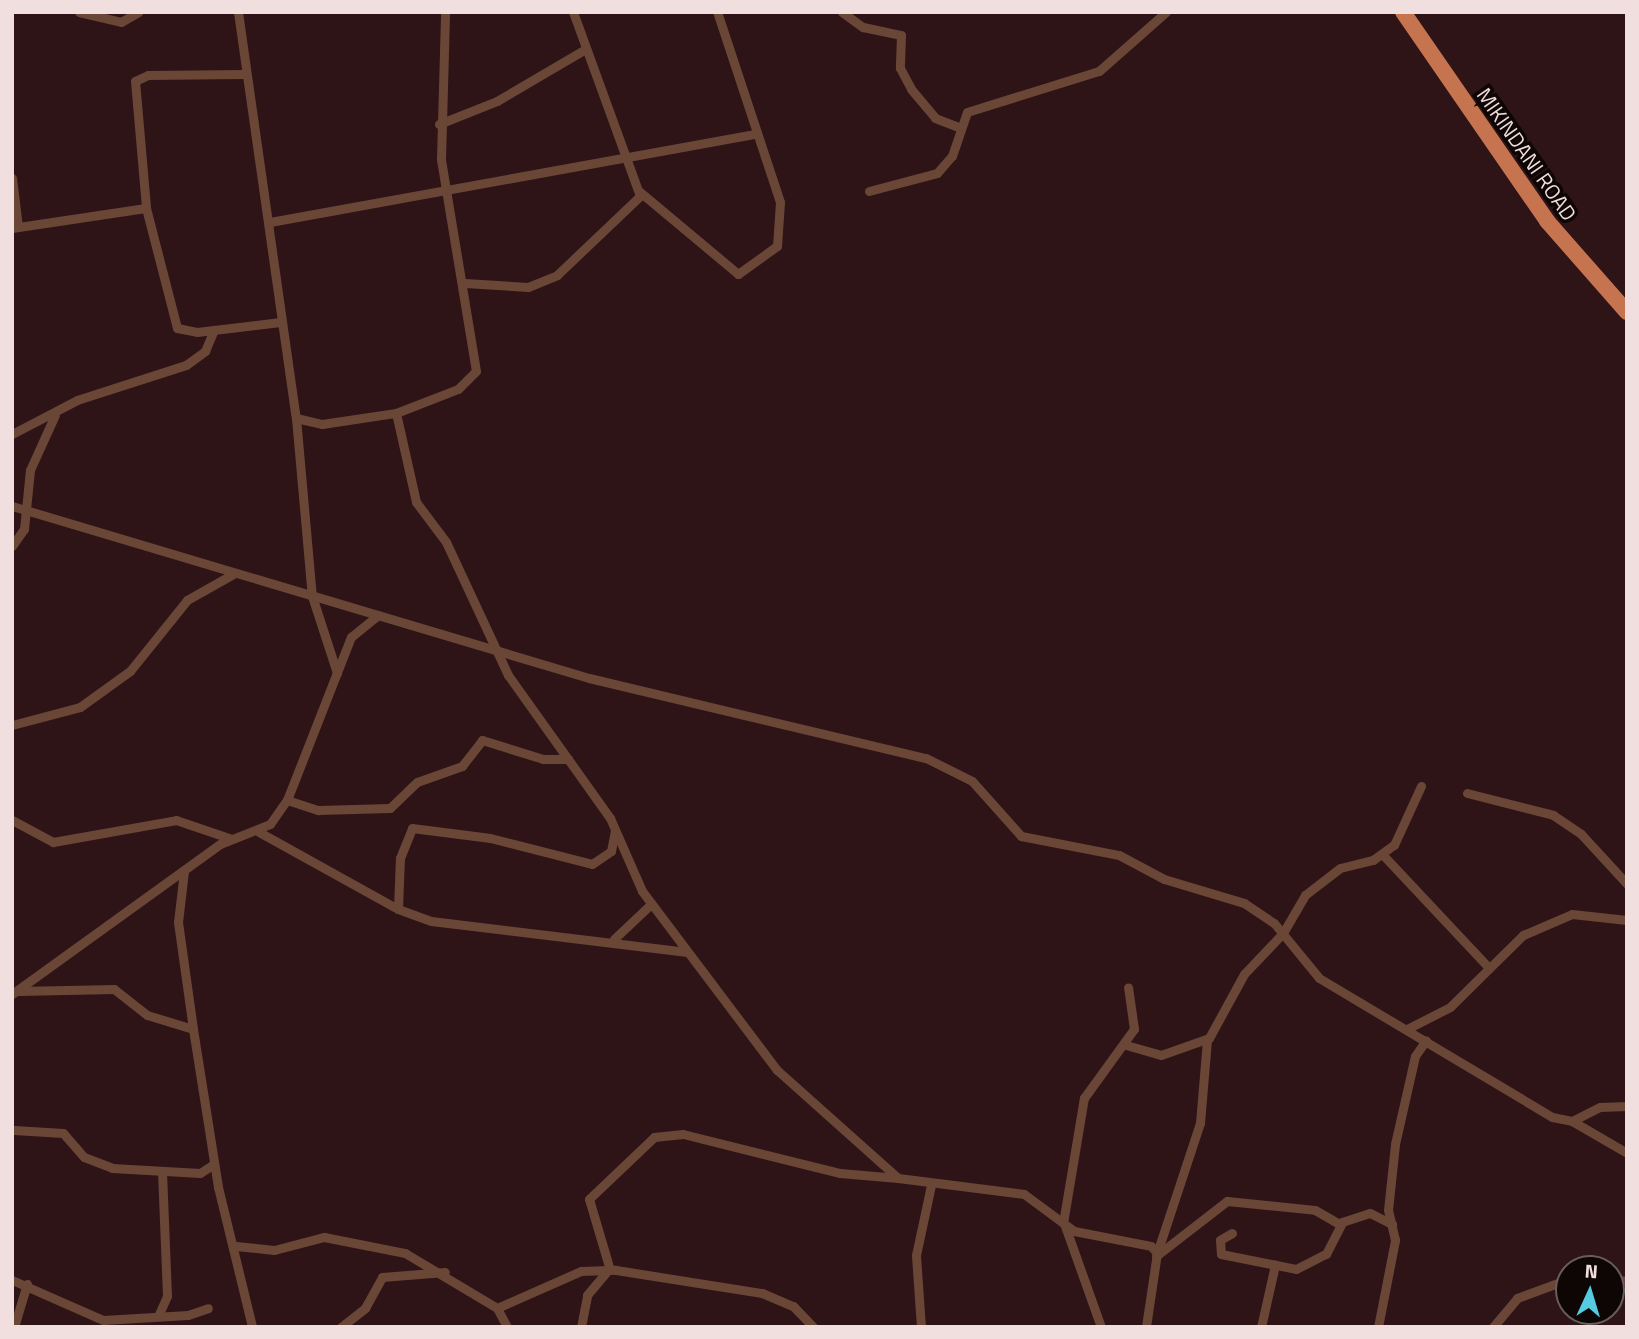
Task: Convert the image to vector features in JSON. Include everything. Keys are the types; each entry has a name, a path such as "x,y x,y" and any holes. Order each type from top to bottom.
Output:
{"highway":[{"name":"MIKINDANI ROAD","path":"1404,12 1547,221 1627,312"}],"street":[{"path":"79,12 121,22 138,12"},
{"path":"238,12 243,74 270,222 280,321 296,418 312,596 337,673"},
{"path":"296,418 322,425 396,413 458,389 474,376 465,283 444,189 439,124 445,12"},
{"path":"573,12 582,51 630,153 640,192 719,262 744,273 775,251 782,218 717,12"},
{"path":"842,12 863,27 901,36 900,68 911,89 935,118 958,127"},
{"path":"869,191 937,173 952,156 958,127 967,112 1099,71 1166,12"},
{"path":"439,124 497,101 582,51"},
{"path":"243,74 148,75 135,81 146,208 173,321 185,331 280,321"},
{"path":"270,222 630,153 755,134"},
{"path":"12,178 15,228 146,208"},
{"path":"465,283 528,287 557,275 616,224 640,192"},
{"path":"12,435 57,413 76,400 186,365 205,351 214,330"},
{"path":"12,546 22,536 30,470 57,413"},
{"path":"396,413 416,502 446,542 491,645 615,830 651,904 794,1089 898,1178"},
{"path":"12,506 312,596 491,645 642,692 926,758 972,781 1021,836 1119,855 1164,879 1233,898 1283,933 1308,970 1552,1117 1572,1121 1627,1153"},
{"path":"12,725 80,707 140,661 187,600 235,573"},
{"path":"15,992 185,868 234,839 259,832 287,800 359,625 378,615"},
{"path":"287,800 318,810 390,808 417,782 467,763 482,740 543,759 568,759"},
{"path":"1146,1327 1156,1254 1200,1123 1207,1040 1244,974 1283,933 1305,895 1336,870 1383,855 1405,830 1421,786"},
{"path":"1467,793 1553,815 1581,834 1627,884"},
{"path":"12,820 54,842 176,820 234,839"},
{"path":"398,909 400,859 412,828 489,838 592,864 611,851 615,830"},
{"path":"259,832 398,909 466,927 614,939 687,952"},
{"path":"1383,855 1474,946 1489,968"},
{"path":"185,868 178,922 193,1029 214,1164 236,1246 252,1327"},
{"path":"614,939 651,904"},
{"path":"1407,1029 1450,1007 1489,968 1501,950 1572,914 1627,920"},
{"path":"1474,946 1501,950"},
{"path":"1101,1327 1064,1224 1084,1098 1126,1045 1134,1029 1128,987"},
{"path":"15,992 114,989 147,1015 193,1029"},
{"path":"1126,1045 1161,1055 1207,1040"},
{"path":"1378,1327 1392,1224 1395,1144 1415,1056 1426,1040"},
{"path":"1572,1121 1607,1105 1627,1106"},
{"path":"14,1130 57,1131 98,1165 162,1174 200,1173 214,1164"},
{"path":"609,1270 589,1199 654,1136 683,1134 840,1173 1024,1194 1064,1224 1156,1254"},
{"path":"159,1314 167,1296 162,1174"},
{"path":"920,1327 916,1255 931,1185"},
{"path":"1156,1254 1227,1202 1315,1210 1339,1224 1370,1213 1392,1224"},
{"path":"1232,1233 1220,1240 1221,1254 1275,1265 1312,1265 1330,1248 1339,1224"},
{"path":"236,1246 274,1250 332,1238 405,1253 445,1272 497,1308 507,1327"},
{"path":"1261,1327 1275,1265"},
{"path":"581,1327 587,1295 609,1270"},
{"path":"497,1308 581,1271 609,1270 762,1293 793,1306 813,1327"},
{"path":"341,1327 365,1308 382,1277 445,1272"},
{"path":"12,1280 27,1284 93,1317 102,1327"},
{"path":"14,1327 27,1284"},
{"path":"1493,1327 1517,1298 1555,1284"},
{"path":"93,1317 188,1315 208,1308"}]}
